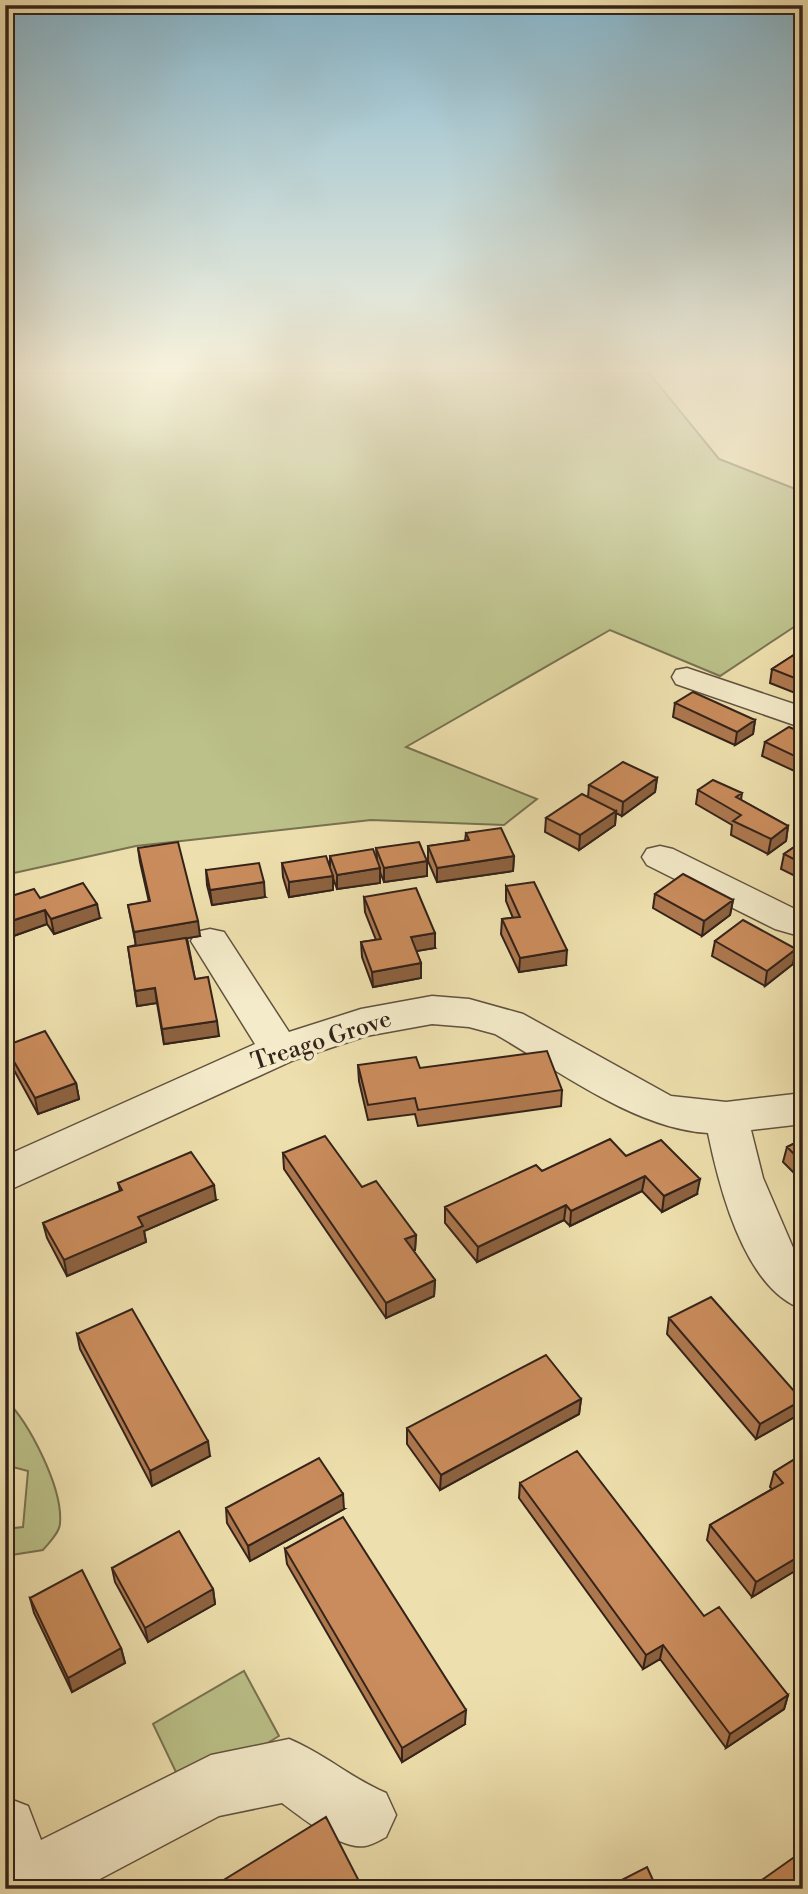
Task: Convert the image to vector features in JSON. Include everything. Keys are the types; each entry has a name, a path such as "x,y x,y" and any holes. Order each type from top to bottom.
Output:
{"street":[{"path":"687,677 803,718"},
{"path":"660,857 803,925"},
{"path":"210,941 279,1050"},
{"name":"Treago Grove","path":"5,1175 279,1050 361,1023 432,1010 469,1013 509,1024 656,1108 686,1116 726,1118 803,1108"},
{"path":"726,1118 740,1178 775,1261 803,1290"},
{"path":"5,1829 25,1883 211,1786 289,1770 343,1809 364,1815"}],"green space":[{"path":"5,461 725,461 803,492 803,621 720,676 610,630 406,747 537,799 504,825 371,820 136,846 5,875"},
{"path":"5,1399 24,1423 43,1456 56,1492 60,1526 43,1550 5,1556 5,1529 23,1527 28,1471 5,1465"},
{"path":"244,1671 279,1736 186,1793 153,1724"}],"building":[{"path":"803,649 803,676 797,679 772,669"},
{"path":"693,692 755,720 737,732 675,703"},
{"path":"789,727 803,733 803,760 765,742"},
{"path":"623,762 657,778 623,802 589,785"},
{"path":"713,780 742,793 736,797 788,826 771,839 733,821 741,815 698,790"},
{"path":"582,794 616,811 580,835 546,818"},
{"path":"501,828 514,856 437,868 428,846 469,840 466,833"},
{"path":"803,841 803,864 784,854"},
{"path":"178,842 198,921 134,932 128,905 150,901 138,848"},
{"path":"419,842 427,861 384,868 376,848"},
{"path":"373,849 380,868 337,875 330,856"},
{"path":"326,856 333,876 289,882 282,863"},
{"path":"259,863 264,882 210,890 206,870"},
{"path":"683,874 733,900 704,921 655,894"},
{"path":"534,882 567,950 520,958 502,919 520,917 506,886"},
{"path":"83,883 97,904 51,919 45,910 5,923 5,898 34,889 40,898"},
{"path":"416,888 435,933 411,937 421,963 372,972 361,942 381,939 364,897"},
{"path":"743,920 796,949 767,971 715,941"},
{"path":"186,938 195,979 208,977 217,1021 162,1029 155,988 135,991 128,947"},
{"path":"45,1031 76,1083 35,1098 5,1046"},
{"path":"547,1051 562,1090 418,1110 415,1098 368,1105 358,1065 416,1057 420,1068"},
{"path":"325,1136 362,1187 376,1181 416,1235 405,1239 435,1280 386,1303 283,1153"},
{"path":"610,1139 626,1156 661,1140 700,1179 664,1196 645,1176 571,1211 566,1205 478,1247 445,1207 536,1165 542,1171"},
{"path":"803,1139 803,1163 787,1147"},
{"path":"191,1152 214,1185 138,1217 143,1226 64,1260 43,1223 122,1190 118,1183"},
{"path":"711,1297 802,1400 760,1424 669,1318"},
{"path":"132,1309 208,1441 150,1471 77,1334"},
{"path":"546,1355 581,1399 441,1475 407,1428"},
{"path":"577,1451 704,1616 719,1607 788,1695 730,1734 663,1645 646,1655 520,1483"},
{"path":"803,1454 803,1554 756,1582 710,1525 783,1483 774,1472"},
{"path":"319,1458 343,1494 248,1546 226,1508"},
{"path":"343,1517 466,1710 402,1748 285,1549"},
{"path":"179,1531 213,1589 145,1628 112,1568"},
{"path":"82,1570 121,1648 68,1678 30,1598"},
{"path":"326,1817 363,1889 209,1889"},
{"path":"803,1851 803,1889 749,1889"},
{"path":"647,1867 657,1889 614,1889 612,1885"}]}
